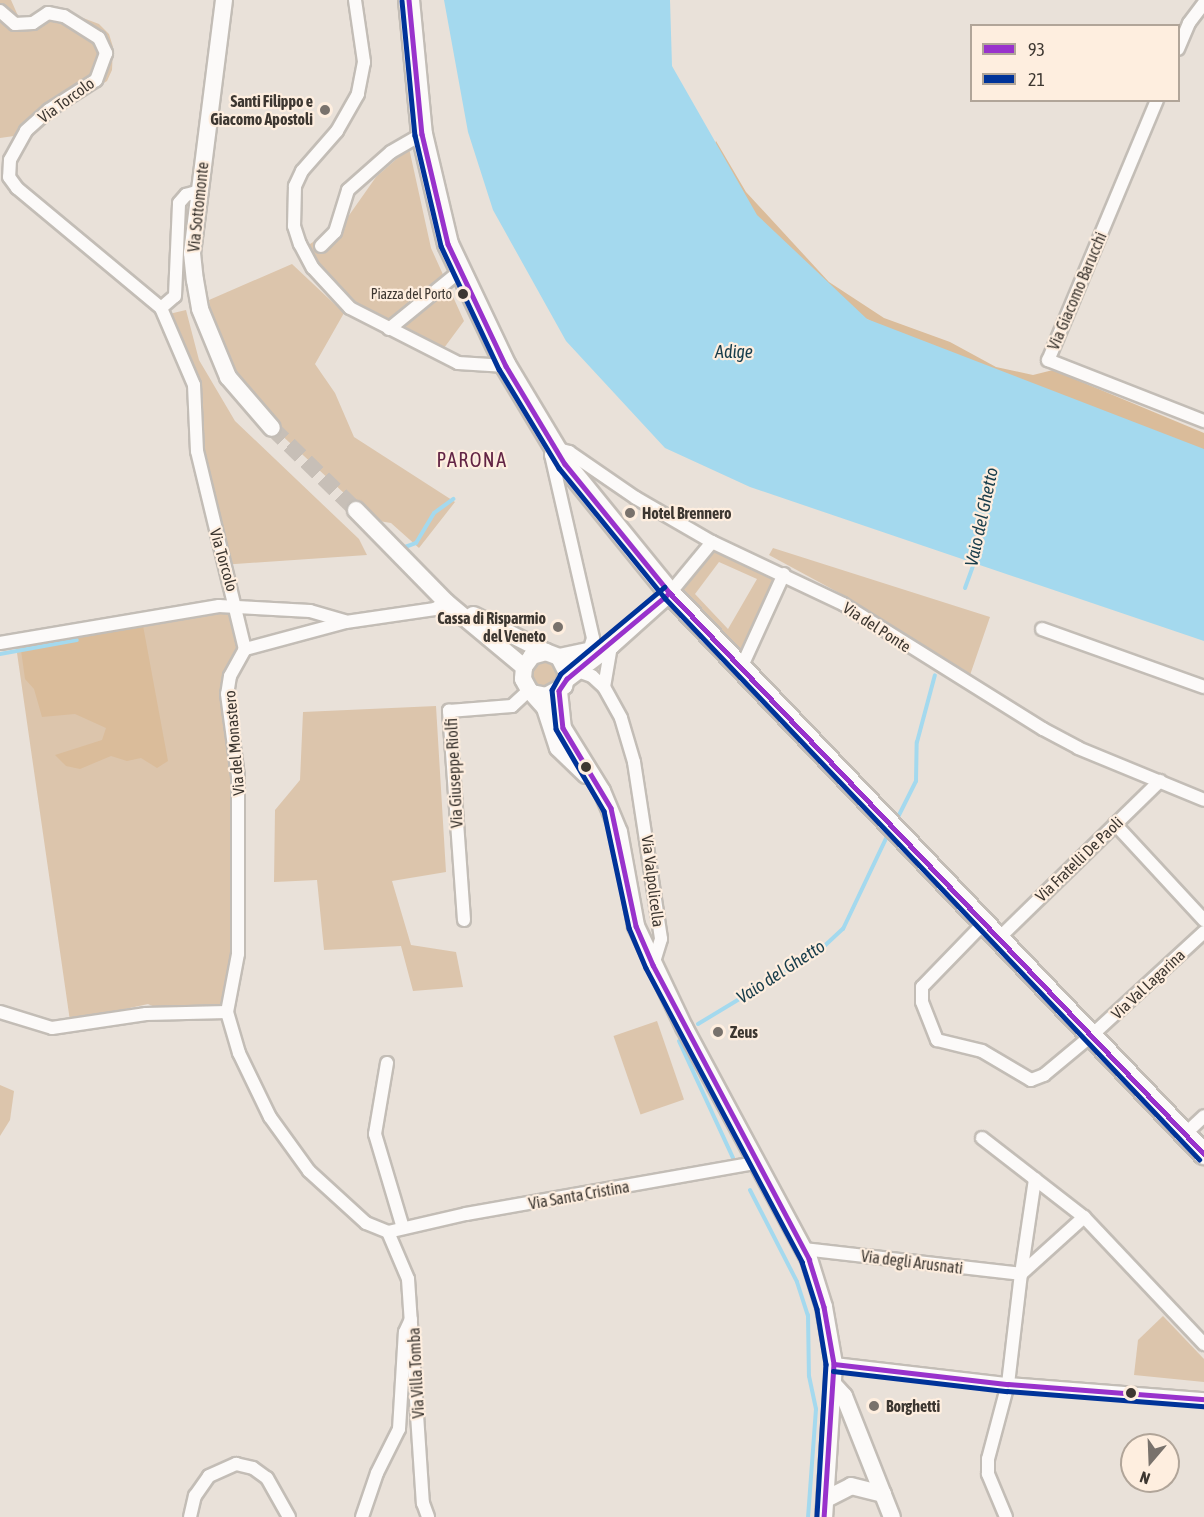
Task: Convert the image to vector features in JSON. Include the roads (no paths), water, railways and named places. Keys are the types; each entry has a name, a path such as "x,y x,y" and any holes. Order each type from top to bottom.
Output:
{"main road":[{"name":"Via Sottomonte","path":"224,0 192,253 200,309 228,377 272,428"},
{"path":"409,1 422,134 437,208 460,271 506,366 554,448 585,493 670,592 1204,1154"},
{"path":"356,510 452,606 524,667"},
{"path":"530,691 546,696 568,681 611,646 670,592"},
{"path":"452,606 494,623 552,654 566,667 568,681 564,728 596,782 619,832 636,926 653,965 803,1249 824,1307 834,1364 824,1517"},
{"path":"596,782 568,761 558,748 545,708 523,679 524,667 532,656 611,646"},
{"path":"834,1385 844,1396 892,1517"},
{"path":"826,1499 851,1486 883,1494"}],"street":[{"path":"355,0 364,62 358,94 336,131 302,171 295,186 294,226 300,244 313,268 338,298 389,329 458,363 506,366"},
{"path":"1180,46 1189,23 1204,3"},
{"name":"Via Torcolo","path":"0,11 15,24 33,22 48,13 64,16 99,38 106,53 96,80 49,110 26,131 9,160 9,177 17,188 161,308 194,385 197,451 237,605"},
{"name":"Via Giacomo Barucchi","path":"1156,102 1048,360 1204,421"},
{"path":"321,246 335,232 348,190 391,152 422,134"},
{"path":"161,308 175,296 179,203 186,195 199,191"},
{"path":"389,329 460,271"},
{"path":"554,448 551,455 593,638 590,648"},
{"name":"Via del Ponte","path":"554,448 569,452 712,542 784,574 843,604 957,677 1078,748 1204,800"},
{"path":"670,592 712,542"},
{"path":"742,666 784,574"},
{"path":"237,605 245,649 346,622 418,613 452,606"},
{"name":"Via Torcolo","path":"0,643 237,605 310,611 346,622"},
{"path":"1042,628 1204,687"},
{"path":"604,687 611,646"},
{"name":"Via del Monastero","path":"245,649 230,676 227,694 238,776 239,812 238,954 227,1012 238,1053 285,1143 316,1178 383,1231"},
{"path":"568,681 592,676 604,687"},
{"name":"Via Valpolicella","path":"604,687 628,737 648,832 661,939 653,965"},
{"name":"Via Giuseppe Riolfi","path":"464,920 449,711 512,706 530,691"},
{"name":"Via Fratelli De Paoli","path":"999,938 1160,780"},
{"path":"1115,824 1204,920"},
{"name":"Via Val Lagarina","path":"984,923 922,987 922,1002 937,1040 982,1051 1031,1080 1044,1075 1092,1035 1204,932"},
{"path":"0,1012 52,1028 146,1014 227,1012"},
{"path":"387,1062 375,1134 403,1228"},
{"path":"1185,1134 1204,1116"},
{"path":"982,1138 1084,1217 1204,1344"},
{"name":"Via Santa Cristina","path":"383,1231 756,1163"},
{"path":"1006,1517 987,1474 1008,1384 1035,1179"},
{"path":"1021,1274 1084,1217"},
{"name":"Via Villa Tomba","path":"383,1231 408,1279 423,1503 428,1517"},
{"name":"Via degli Arusnati","path":"803,1249 1021,1274"},
{"path":"363,1517 377,1473 399,1429 405,1332 412,1318"},
{"path":"834,1364 1008,1384 1204,1399"},
{"path":"190,1517 195,1496 209,1476 236,1464 253,1468 267,1478 289,1517"}],"water":[{"name":"Adige","path":"444,0 670,0 672,66 757,215 867,319 1204,449 1204,641 750,487 665,448 566,341 493,210 468,132"}],"waterway":[{"path":"405,547 416,543 434,513 453,499"},
{"name":"Vaio del Ghetto","path":"965,588 976,558"},
{"path":"0,654 77,640"},
{"name":"Vaio del Ghetto","path":"896,821 916,781 917,742 935,675"},
{"name":"Vaio del Ghetto","path":"698,1024 819,951 843,929 889,832"},
{"name":"Vaio del Ghetto","path":"679,1041 733,1158"},
{"name":"Vaio del Ghetto","path":"750,1190 797,1282 808,1315 809,1376 816,1409 808,1517"}],"tunnel":[{"path":"272,428 356,510"}],"place":[{"name":"Santi Filippo e Giacomo Apostoli","path":"325,110"},
{"name":"Piazza del Porto","path":"463,294"},
{"name":"Hotel Brennero","path":"630,513"},
{"name":"Cassa di Risparmio del Veneto","path":"558,627"},
{"name":"Zeus","path":"718,1032"},
{"name":"Borghetti","path":"874,1406"}],"district":[{"name":"PARONA","path":"472,459"}]}
